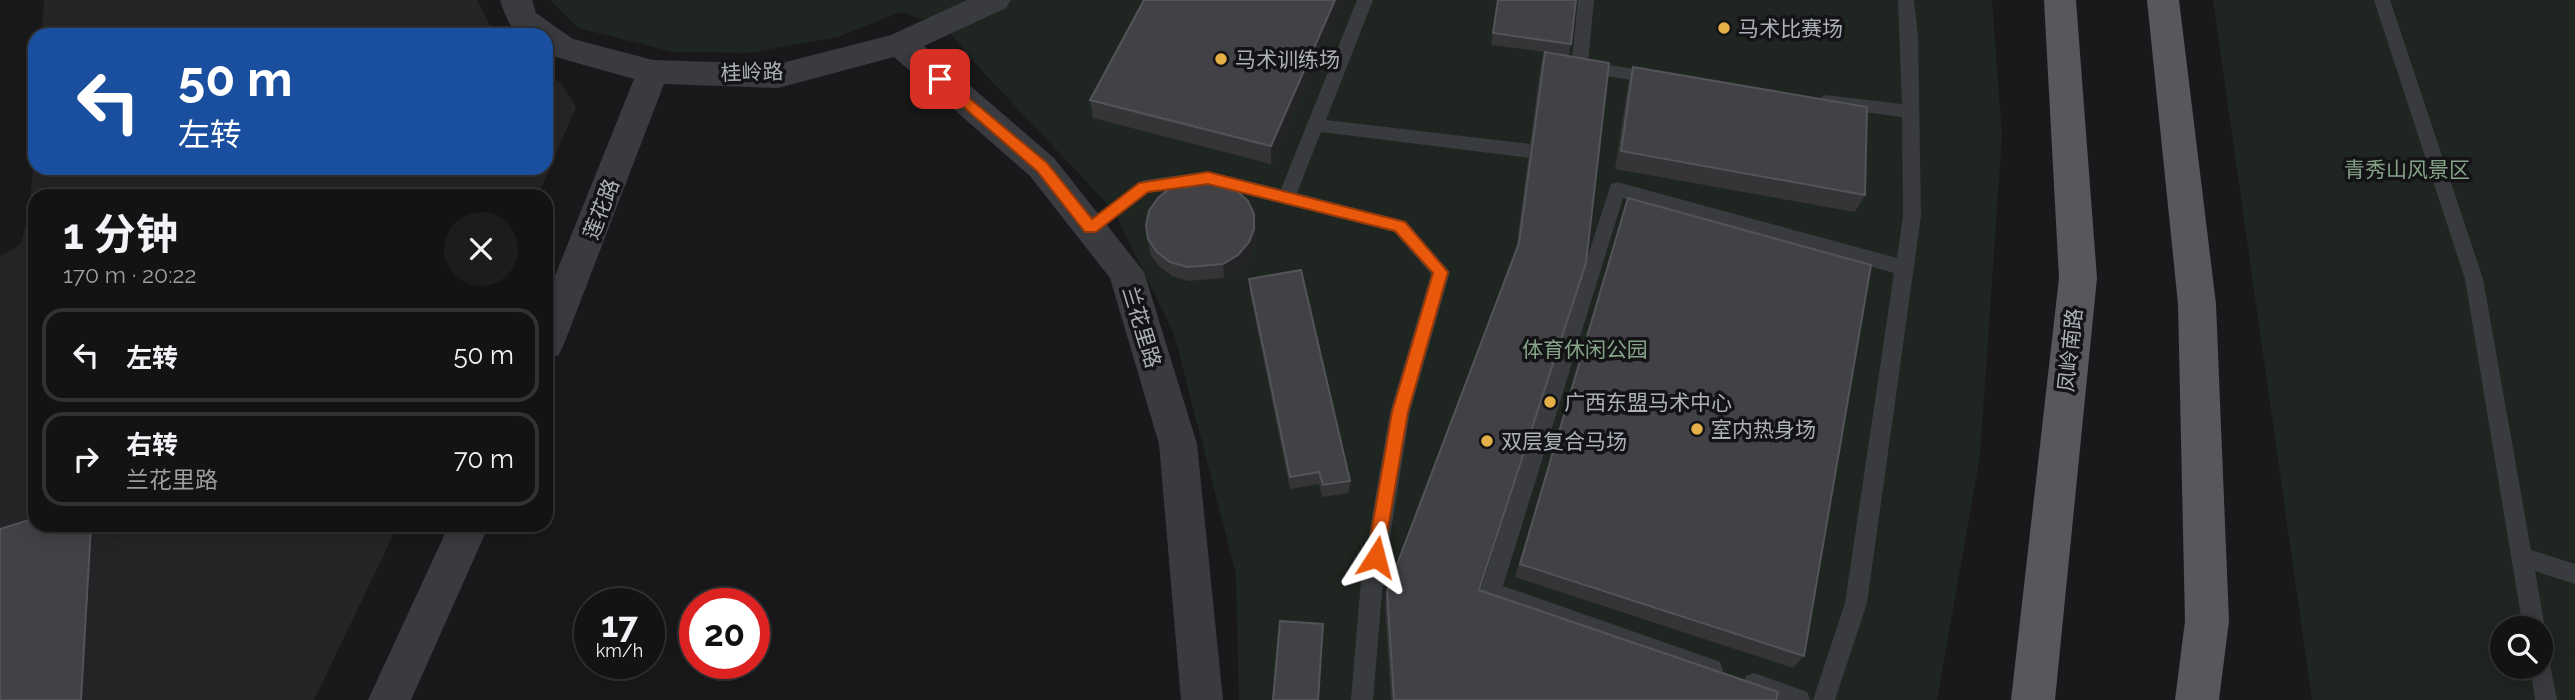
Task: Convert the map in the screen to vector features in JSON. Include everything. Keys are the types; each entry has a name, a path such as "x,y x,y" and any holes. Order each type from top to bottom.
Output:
{"main road":[{"name":"凤岭南路","path":"2033,700 2078,278 2060,0"},
{"path":"2163,0 2197,303 2207,621 2197,700"}],"street":[{"name":"桂岭路","path":"516,0 522,19 534,28"},
{"name":"桂岭路","path":"553,41 563,48 653,72 779,76 900,44 995,0"},
{"name":"兰花里路","path":"900,44 1042,167 1126,272 1178,444 1202,700"},
{"name":"莲花路","path":"553,326 653,72"},
{"path":"389,700 466,532"}],"lane":[{"path":"1286,198 1365,0"},
{"path":"1586,0 1579,67 1676,80"},
{"path":"1824,700 1856,603 1912,216 1910,36 1906,0"},
{"path":"2382,0 2474,279 2532,616"},
{"path":"1814,99 1911,112"},
{"path":"1315,125 1530,151"},
{"path":"1090,228 1144,187 1208,178 1400,226 1441,272 1400,412 1372,581 1362,700"},
{"path":"1799,700 1491,592 1617,189 1904,268"},
{"path":"2522,557 2575,574"},
{"path":"2542,679 2546,700"}],"shaded area":[{"path":"44,0 477,0 491,28 42,28"},
{"path":"553,78 561,83 576,107 553,161"},
{"path":"32,175 547,175 541,189 31,189"},
{"path":"28,216 28,532 395,532 314,700 0,700 0,257 21,243"}],"green space":[{"name":"体育休闲公园","path":"550,0 1992,0 2002,135 1980,456 1937,700 1239,700 1236,574 1174,334 1114,211 982,71 944,26 901,12 838,37 748,53 673,52 578,28"},
{"name":"青秀山风景区","path":"2213,0 2575,0 2575,700 2312,700"}],"building":[{"name":"马术训练场","path":"1144,0 1335,0 1271,146 1090,100"},
{"path":"1498,0 1576,0 1571,44 1493,33"},
{"name":"双层复合马场","path":"1545,52 1609,63 1586,263 1479,590 1778,692 1776,700 1394,700 1387,591 1519,243"},
{"path":"1633,67 1867,107 1865,195 1621,151"},
{"path":"1187,182 1222,183 1236,190 1248,201 1254,214 1254,229 1249,242 1238,255 1223,264 1187,267 1170,262 1157,252 1148,239 1146,225 1149,211 1158,198 1170,188"},
{"name":"室内热身场","path":"1628,198 1871,265 1804,656 1520,564"},
{"path":"1301,270 1350,481 1323,485 1319,472 1290,477 1249,279"},
{"path":"28,520 28,532 91,532 81,700 0,700 0,529"},
{"path":"1280,621 1323,624 1318,700 1273,700"}],"place":[{"name":"马术比赛场","path":"1724,28"},
{"name":"马术训练场","path":"1221,59"},
{"name":"广西东盟马术中心","path":"1550,402"},
{"name":"室内热身场","path":"1697,429"},
{"name":"双层复合马场","path":"1487,441"}],"route":[{"path":"940,79 1042,167 1090,228 1144,187 1208,178 1400,226 1441,272 1400,412 1376,557"}]}
